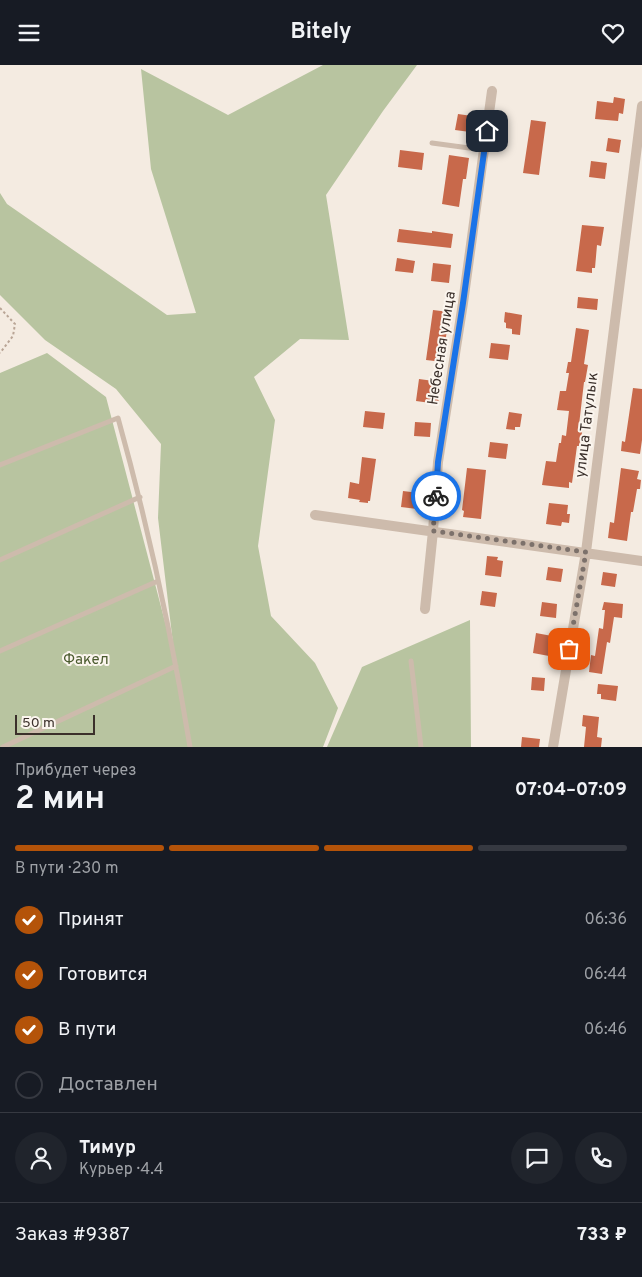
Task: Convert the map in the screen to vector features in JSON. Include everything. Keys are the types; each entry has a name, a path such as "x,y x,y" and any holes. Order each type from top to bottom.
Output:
{"street":[{"name":"Небесная улица","path":"424,609 433,531 438,462 485,150 492,91"},
{"name":"улица Татулык","path":"553,747 586,552 642,106"},
{"path":"314,515 642,561"}],"lane":[{"path":"432,143 485,150"},
{"path":"0,465 118,418 140,497 176,666 190,747"},
{"path":"0,560 140,497"},
{"path":"0,651 158,581"},
{"path":"411,661 420,747"},
{"path":"4,747 176,666"}],"path":[{"path":"0,308 15,324 13,336 0,353"}],"green space":[{"name":"Факел","path":"323,65 417,65 326,195 349,340 300,339 254,377 275,420 258,546 271,616 315,663 338,708 323,747 0,747 0,373 47,353 106,397 175,660 158,518 161,444 116,389 45,340 0,295 0,193 7,204 167,315 196,313 151,169 141,69 228,115"},
{"path":"470,620 471,747 327,747 362,667"}],"building":[{"path":"614,97 625,99 623,114 619,113 618,121 595,119 597,101 613,103"},
{"path":"458,114 472,116 470,132 455,130"},
{"path":"531,120 546,122 539,175 523,173"},
{"path":"608,138 621,140 619,153 606,151"},
{"path":"400,150 424,153 422,170 398,167"},
{"path":"449,155 469,158 466,179 463,179 459,207 442,204"},
{"path":"591,161 607,163 605,179 589,177"},
{"path":"582,225 604,227 601,246 597,245 595,268 592,268 592,273 576,271"},
{"path":"399,229 453,234 451,248 397,242"},
{"path":"397,258 415,261 413,273 395,271"},
{"path":"433,263 451,265 449,283 431,281"},
{"path":"578,297 598,299 597,310 577,308"},
{"path":"433,310 449,312 443,362 426,360"},
{"path":"505,312 522,315 520,335 512,334 512,329 506,328 506,323 504,322"},
{"path":"576,328 589,330 584,364 588,365 579,425 583,426 580,446 577,446 572,483 569,482 569,488 542,485 546,461 556,462 562,435 566,436 569,411 557,410 560,391 566,391 569,373 566,373 568,362 571,362"},
{"path":"491,343 510,345 508,360 489,358"},
{"path":"419,379 441,382 438,404 416,401"},
{"path":"633,388 642,389 642,440 640,454 621,451 622,441 625,442"},
{"path":"365,411 385,413 383,429 363,427"},
{"path":"509,412 522,414 520,427 515,427 515,430 506,429"},
{"path":"415,422 431,423 430,437 414,436"},
{"path":"490,442 508,444 506,459 488,457"},
{"path":"362,457 376,459 370,501 368,503 348,498 350,482 359,484"},
{"path":"467,468 486,470 481,519 463,517 464,511 462,510"},
{"path":"621,468 639,471 637,479 641,480 640,489 637,489 633,512 631,512 627,541 608,538 610,522 614,523"},
{"path":"403,491 419,493 417,509 401,507"},
{"path":"549,503 568,505 569,523 562,522 561,526 546,524"},
{"path":"487,556 498,557 497,560 503,561 501,577 485,575"},
{"path":"548,567 563,569 561,582 546,580"},
{"path":"603,572 617,574 615,587 601,585"},
{"path":"482,591 497,593 495,607 480,605"},
{"path":"542,602 557,604 556,618 540,616"},
{"path":"604,602 623,604 622,618 614,617 610,643 607,642 602,674 589,672 591,655 595,656 599,628 603,629 605,610 602,610"},
{"path":"536,633 552,636 549,656 533,653"},
{"path":"532,677 545,678 544,691 531,690"},
{"path":"598,684 618,686 616,701 601,699 601,694 597,694"},
{"path":"583,715 599,717 597,737 602,738 601,747 584,747 586,727 582,726"},
{"path":"522,737 540,739 539,747 521,747"}],"way so far":[{"path":"436,496 433,531 586,552 569,649"}],"route":[{"path":"436,496 438,462 487,131"}]}
